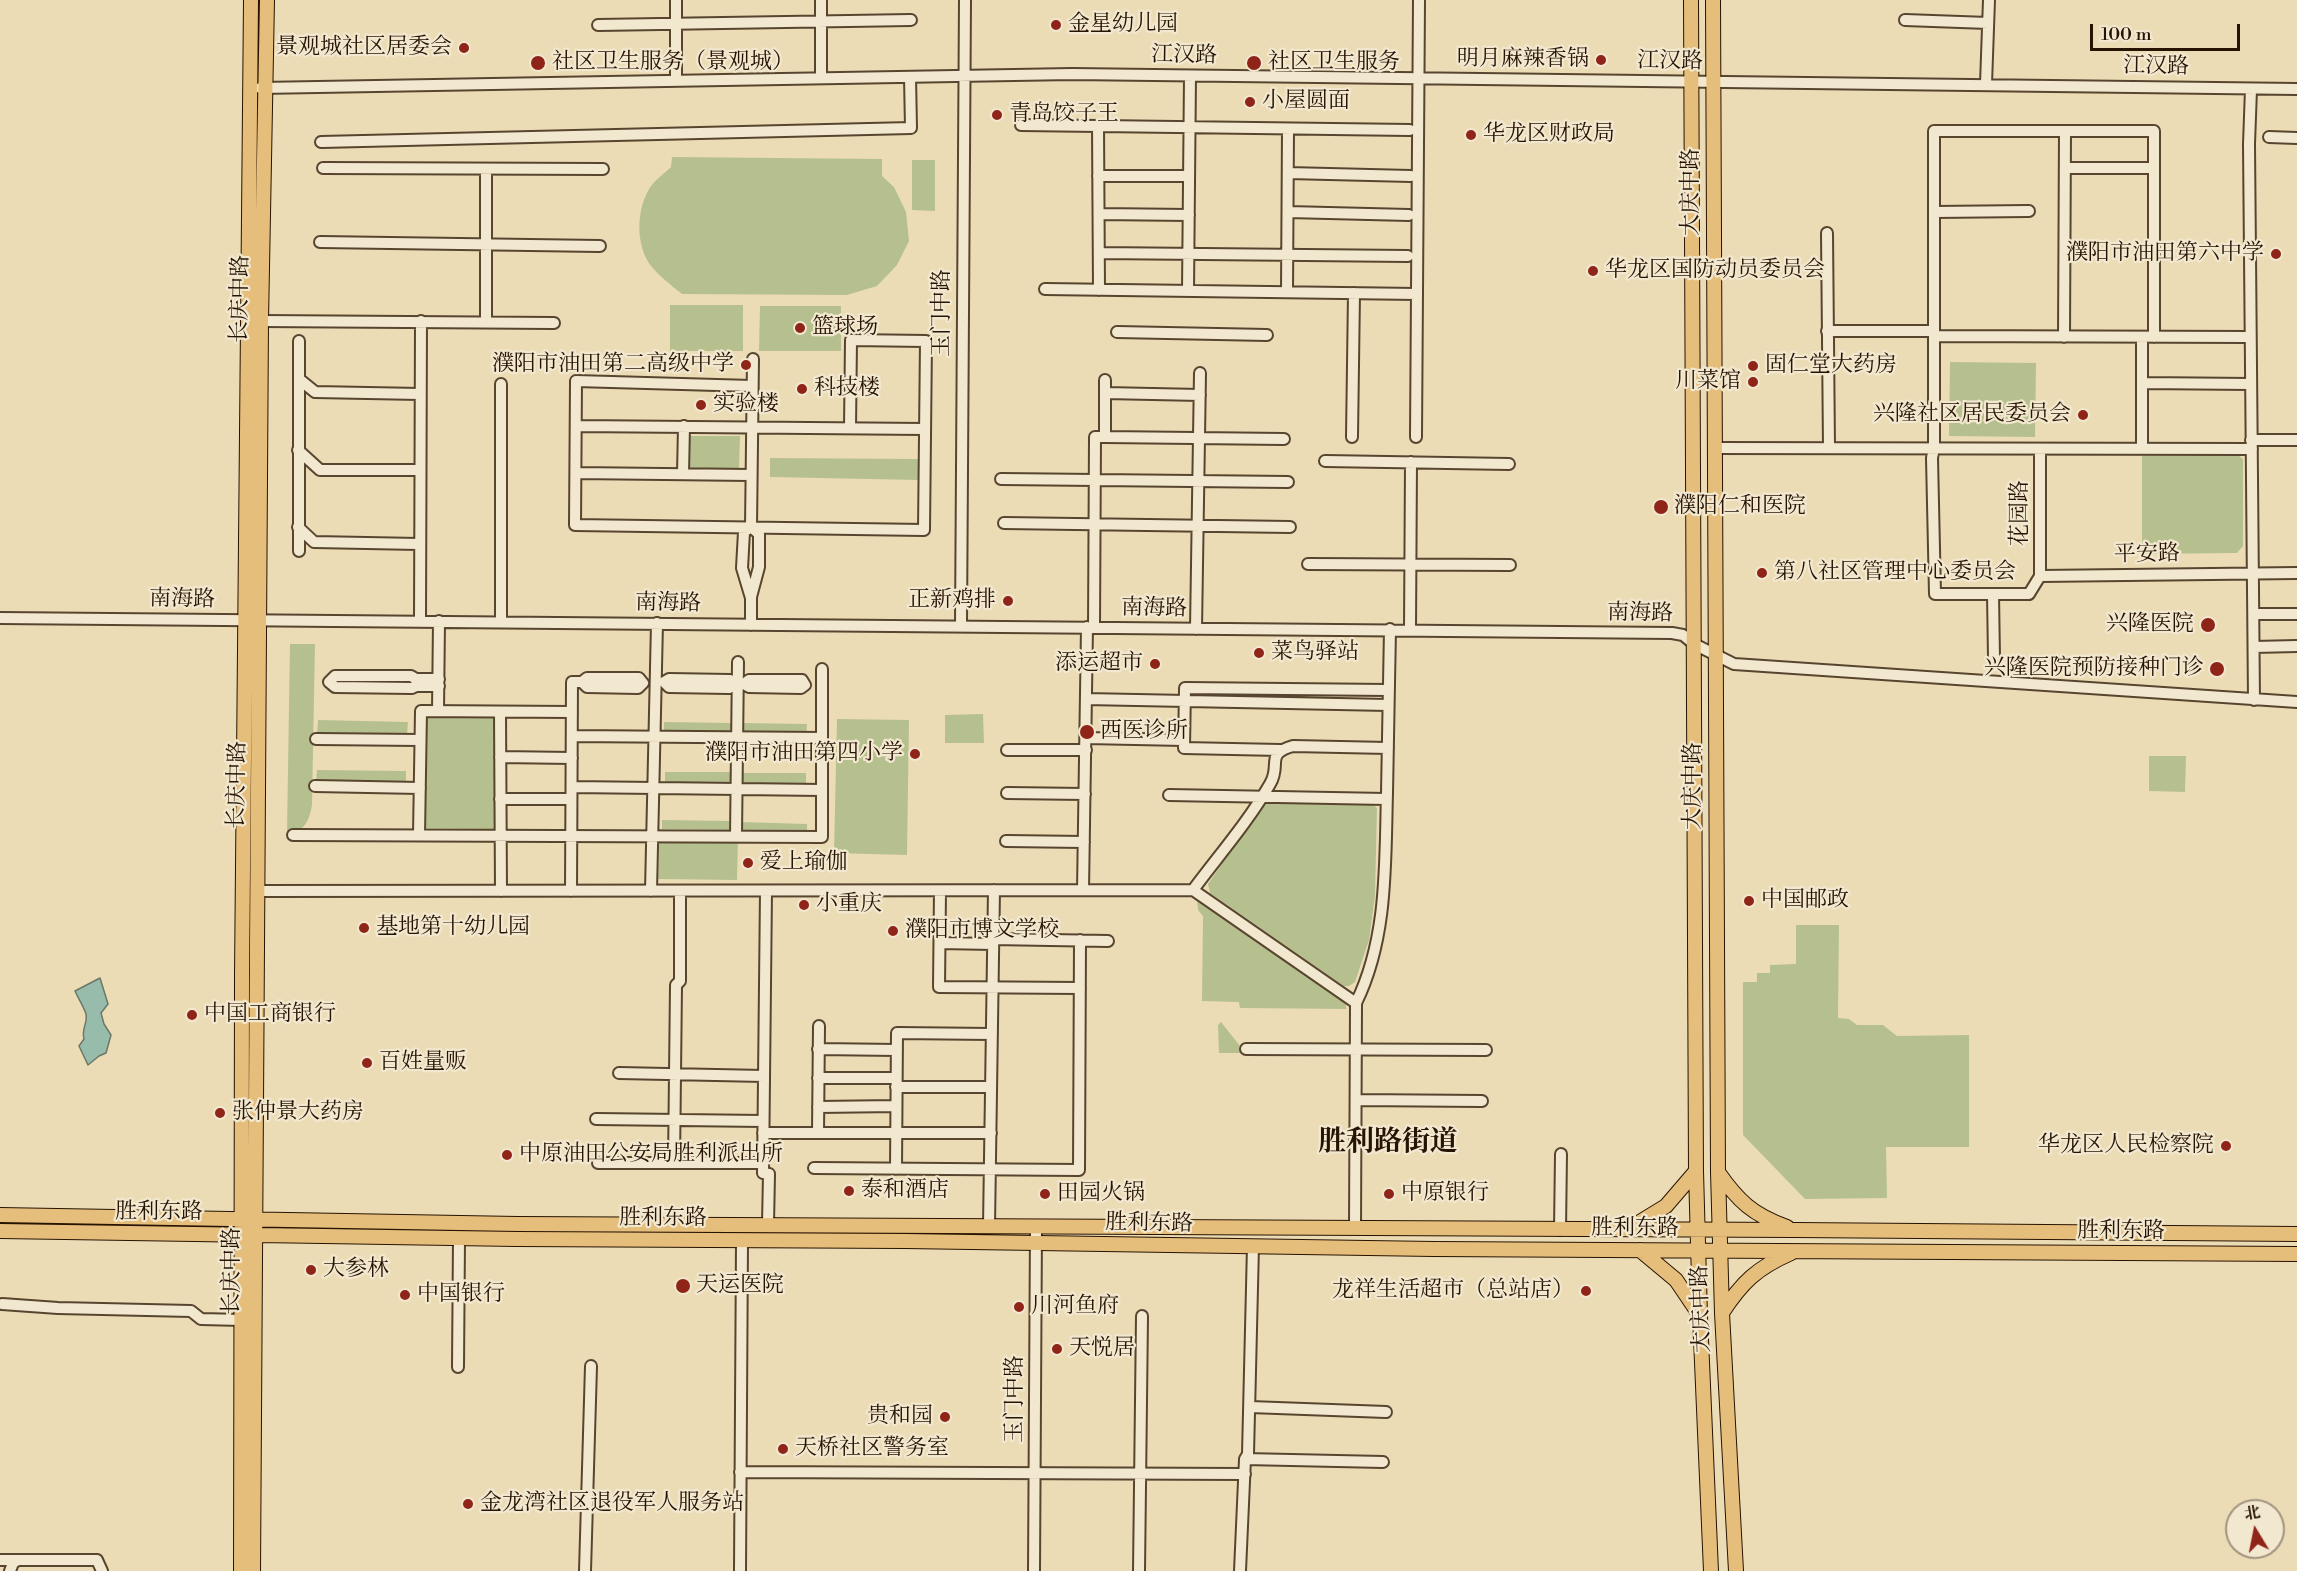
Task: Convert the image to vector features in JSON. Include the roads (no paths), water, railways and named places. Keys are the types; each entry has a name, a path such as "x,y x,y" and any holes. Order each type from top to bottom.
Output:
{"main road":[{"name":"长庆中路","path":"251,0 242,974 253,1571"},
{"name":"长庆中路","path":"248,1219 257,891 261,321 267,0"},
{"name":"大庆中路","path":"1691,0 1696,1172 1712,1571"},
{"name":"大庆中路","path":"1713,0 1718,1172 1722,1313 1736,1571"},
{"path":"1627,1230 1666,1206 1696,1172"},
{"path":"1718,1172 1734,1195 1752,1210 1771,1221 1795,1230"},
{"name":"胜利东路","path":"0,1215 518,1224 2297,1234"},
{"name":"胜利东路","path":"0,1231 1720,1251 2297,1254"},
{"name":"长庆中路","path":"242,1571 242,1320 248,1235"},
{"path":"1640,1250 1676,1280 1700,1316"},
{"path":"1722,1313 1737,1289 1753,1274 1772,1261 1796,1251"}],"street":[{"path":"676,0 676,80"},
{"path":"821,0 821,78"},
{"name":"玉门中路","path":"961,625 965,0"},
{"path":"1416,437 1419,0"},
{"path":"1986,84 1989,0"},
{"path":"598,25 911,20"},
{"path":"1905,20 1988,23"},
{"name":"江汉路","path":"250,88 1072,74 2297,89"},
{"path":"1188,291 1190,76"},
{"path":"321,142 911,128 910,77"},
{"path":"2251,88 2249,127 2250,337 2254,700"},
{"path":"1021,125 1410,130"},
{"path":"1098,126 1099,290"},
{"path":"1287,292 1288,129"},
{"path":"2040,576 2029,594 1935,594 1932,459 1934,448 1934,131 2154,131 2154,337"},
{"path":"2064,337 2065,131"},
{"path":"2269,137 2297,138"},
{"path":"323,168 603,169"},
{"path":"2065,168 2154,168"},
{"path":"486,169 486,322"},
{"path":"1288,173 1411,176"},
{"path":"1098,176 1189,176"},
{"path":"1934,212 2029,211"},
{"path":"1288,212 1409,215"},
{"path":"1098,214 1189,215"},
{"path":"1827,233 1828,448"},
{"path":"320,242 600,246"},
{"path":"1099,253 1408,256"},
{"path":"1045,289 1417,294"},
{"path":"1352,437 1354,293"},
{"path":"261,321 554,323"},
{"path":"420,621 421,321"},
{"path":"1827,331 2064,337 2250,337"},
{"path":"1117,332 1267,335"},
{"path":"2142,337 2142,448"},
{"path":"752,386 576,381 575,525 924,530 926,341 851,340 850,428"},
{"path":"298,551 299,341"},
{"path":"751,624 751,598 759,567 759,534 751,527 753,359"},
{"path":"1196,629 1200,373"},
{"path":"299,379 315,392 420,394"},
{"path":"1105,380 1105,437"},
{"path":"2142,383 2251,384"},
{"path":"501,384 501,622"},
{"path":"1105,393 1200,395"},
{"path":"576,426 925,429"},
{"path":"683,474 684,426"},
{"path":"1083,890 1086,699 1095,525 1095,437 1284,439"},
{"path":"1714,448 2142,448 2251,445 2297,440"},
{"name":"花园路","path":"2040,449 2040,576"},
{"path":"298,450 320,470 420,470"},
{"path":"1325,461 1509,464"},
{"path":"1410,629 1411,462"},
{"path":"576,473 751,475"},
{"path":"1001,479 1288,482"},
{"path":"1004,523 1290,527"},
{"path":"298,527 314,542 419,544"},
{"path":"751,527 744,532 742,567 751,598"},
{"path":"1308,564 1510,565"},
{"name":"平安路","path":"2040,576 2297,573"},
{"path":"1993,594 1994,658"},
{"path":"2253,614 2297,614"},
{"name":"南海路","path":"0,618 1672,633 1683,635 1694,644 1734,664 2297,702"},
{"path":"438,711 439,621"},
{"path":"651,891 654,736 660,683 657,623"},
{"path":"1355,1228 1356,1004 1366,980 1379,932 1384,886 1390,629"},
{"path":"2254,647 2297,646"},
{"path":"736,836 738,662"},
{"path":"293,835 822,837 822,669"},
{"path":"335,676 411,676 416,682 411,688 335,687 329,682 335,676"},
{"path":"571,891 572,682 582,682 588,678 639,678 643,683 660,683 669,679 730,680 739,684 749,680 801,680 805,685 822,685"},
{"path":"416,682 439,682"},
{"path":"1388,690 1185,688 1184,740 1184,748 1280,750 1293,746 1388,748"},
{"path":"1086,699 1388,705"},
{"path":"419,835 421,711 572,712"},
{"path":"500,712 501,891"},
{"path":"572,735 822,738"},
{"path":"1086,738 1184,740"},
{"path":"315,739 420,740"},
{"path":"1007,750 1086,750"},
{"path":"1193,890 1264,795 1274,777 1276,755 1280,750"},
{"path":"500,757 572,758"},
{"path":"315,786 420,788"},
{"path":"572,787 822,790"},
{"path":"1006,793 1085,794"},
{"path":"1168,795 1386,799"},
{"path":"500,799 572,799"},
{"path":"1006,841 1084,842"},
{"path":"989,1226 994,890"},
{"path":"257,891 1193,890 1356,1004"},
{"path":"674,1163 676,985 680,981 680,891"},
{"path":"766,891 763,1173 769,1174 768,1224"},
{"path":"940,891 939,987 1080,988"},
{"path":"814,1168 1079,1170 1080,940"},
{"path":"940,943 1108,941"},
{"path":"818,1133 819,1026"},
{"path":"896,1169 897,1033 992,1034"},
{"path":"818,1049 897,1050"},
{"path":"1246,1049 1486,1050"},
{"path":"619,1073 764,1076"},
{"path":"818,1078 991,1087"},
{"path":"1356,1100 1482,1101"},
{"path":"818,1107 896,1106"},
{"path":"596,1119 763,1121"},
{"path":"763,1133 991,1133"},
{"path":"1560,1230 1561,1154"},
{"path":"598,1163 763,1163"},
{"name":"玉门中路","path":"1034,1571 1036,1227"},
{"path":"458,1367 459,1238"},
{"path":"740,1571 742,1241"},
{"path":"1240,1571 1245,1458 1248,1454 1250,1407 1253,1246"},
{"path":"2,1304 58,1308 191,1311 201,1319 242,1320"},
{"path":"1139,1571 1142,1316"},
{"path":"585,1571 591,1366"},
{"path":"1250,1407 1386,1412"},
{"path":"1245,1458 1383,1462"},
{"path":"740,1472 1245,1474"},
{"path":"0,1560 97,1560 102,1571"},
{"path":"10,1571 13,1563 18,1560"}],"place":[{"name":"金星幼儿园","path":"1056,25"},
{"name":"景观城社区居委会","path":"464,48"},
{"name":"明月麻辣香锅","path":"1601,60"},
{"name":"社区卫生服务（景观城）","path":"538,63"},
{"name":"社区卫生服务","path":"1254,63"},
{"name":"小屋圆面","path":"1250,102"},
{"name":"青岛饺子王","path":"997,115"},
{"name":"华龙区财政局","path":"1471,135"},
{"name":"濮阳市油田第六中学","path":"2276,254"},
{"name":"华龙区国防动员委员会","path":"1593,271"},
{"name":"篮球场","path":"800,328"},
{"name":"濮阳市油田第二高级中学","path":"746,365"},
{"name":"固仁堂大药房","path":"1753,366"},
{"name":"川菜馆","path":"1753,382"},
{"name":"科技楼","path":"802,389"},
{"name":"实验楼","path":"701,405"},
{"name":"兴隆社区居民委员会","path":"2083,415"},
{"name":"濮阳仁和医院","path":"1661,507"},
{"name":"第八社区管理中心委员会","path":"1762,573"},
{"name":"正新鸡排","path":"1008,601"},
{"name":"兴隆医院","path":"2208,625"},
{"name":"菜鸟驿站","path":"1259,653"},
{"name":"添运超市","path":"1155,664"},
{"name":"兴隆医院预防接种门诊","path":"2217,669"},
{"name":"西医诊所","path":"1087,732"},
{"name":"濮阳市油田第四小学","path":"915,754"},
{"name":"爱上瑜伽","path":"748,863"},
{"name":"中国邮政","path":"1749,901"},
{"name":"小重庆","path":"804,905"},
{"name":"基地第十幼儿园","path":"364,928"},
{"name":"濮阳市博文学校","path":"893,931"},
{"name":"中国工商银行","path":"192,1015"},
{"name":"百姓量贩","path":"367,1063"},
{"name":"张仲景大药房","path":"220,1113"},
{"name":"华龙区人民检察院","path":"2226,1146"},
{"name":"中原油田公安局胜利派出所","path":"507,1155"},
{"name":"泰和酒店","path":"849,1191"},
{"name":"田园火锅","path":"1045,1194"},
{"name":"中原银行","path":"1389,1194"},
{"name":"大参林","path":"311,1270"},
{"name":"天运医院","path":"683,1286"},
{"name":"龙祥生活超市（总站店）","path":"1586,1291"},
{"name":"中国银行","path":"405,1295"},
{"name":"川河鱼府","path":"1019,1307"},
{"name":"天悦居","path":"1057,1349"},
{"name":"贵和园","path":"945,1417"},
{"name":"天桥社区警务室","path":"783,1449"},
{"name":"金龙湾社区退役军人服务站","path":"468,1504"}],"district":[{"name":"胜利路街道","path":"1388,1143"}]}
